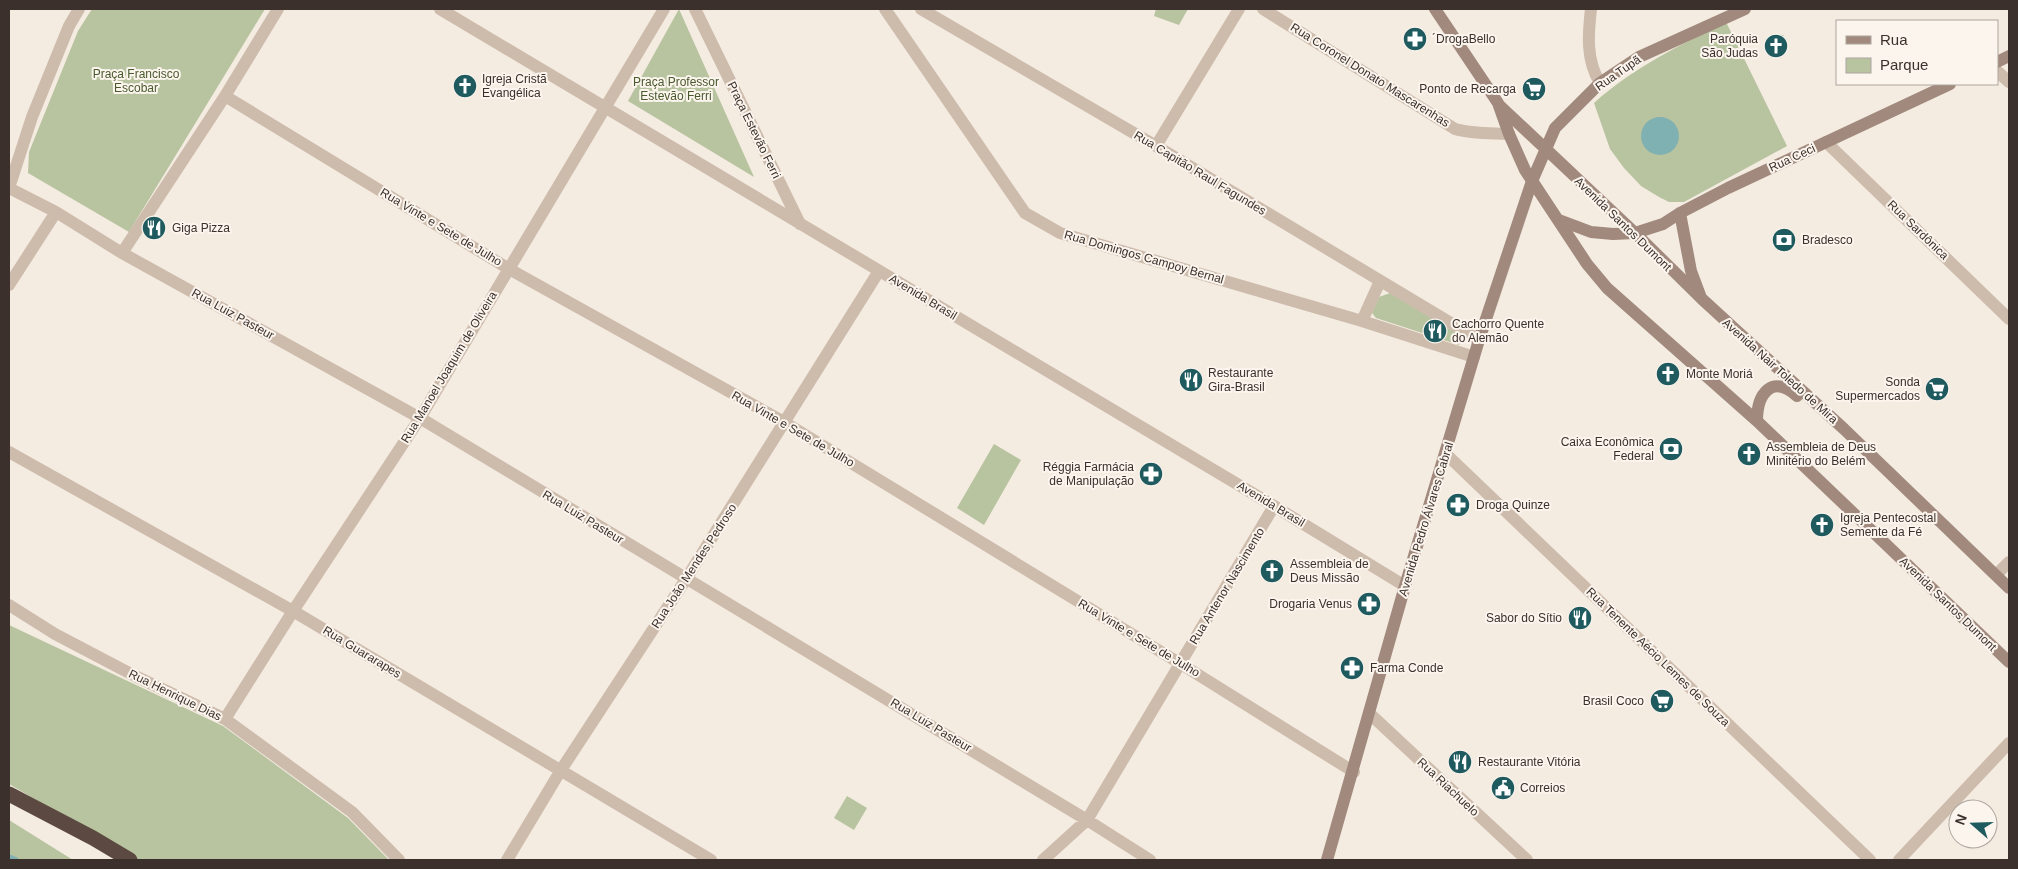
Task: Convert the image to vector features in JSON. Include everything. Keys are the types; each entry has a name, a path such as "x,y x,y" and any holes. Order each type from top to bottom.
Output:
{"highway":[{"path":"9,794 93,838 130,860"}],"main road":[{"path":"1435,9 1498,103"},
{"name":"Rua Tupã","path":"1532,181 1555,128 1600,83 1639,57 1745,9"},
{"name":"Rua Ceci","path":"1559,220 1591,232 1635,233 1663,224 1680,213 1948,85"},
{"name":"Avenida Santos Dumont","path":"1498,103 1520,161 1588,264 1607,288 1757,421 2009,662"},
{"name":"Avenida Santos Dumont","path":"1498,103 1702,299"},
{"name":"Avenida Pedro Álvares Cabral","path":"1327,860 1354,772 1405,586 1479,340 1532,181"},
{"path":"1680,213 1691,271 1702,299"},
{"name":"Avenida Nair Toledo de Mira","path":"1702,299 1844,429 2009,588"},
{"path":"1757,421 1757,406 1763,394 1775,386 1788,388 1818,414 1844,429"}],"street":[{"path":"9,188 32,117 69,26 79,9"},
{"path":"122,253 225,96 278,9"},
{"name":"Avenida Brasil","path":"440,9 1405,586"},
{"name":"Rua Manoel Joaquim de Oliveira","path":"226,719 293,610 420,418 664,9"},
{"name":"Praça Estevão Ferri","path":"695,9 800,224"},
{"name":"Rua Domingos Campoy Bernal","path":"885,9 1025,213 1060,233 1362,321 1474,357"},
{"name":"Rua Capitão Raul Fagundes","path":"921,9 1156,146 1479,340"},
{"path":"1156,146 1239,9"},
{"name":"Rua Coronel Donato Mascarenhas","path":"1263,9 1455,129 1469,133 1509,134"},
{"path":"1591,9 1587,36 1588,46 1593,71 1600,83"},
{"path":"1998,72 2009,82"},
{"name":"Rua Vinte e Sete de Julho","path":"225,96 509,269 784,422 1181,664 1354,772"},
{"name":"Rua Sardônica","path":"1826,142 2009,319"},
{"name":"Rua Luiz Pasteur","path":"9,188 56,212 122,253 420,418 1087,820 1150,860"},
{"path":"9,285 56,212"},
{"name":"Rua João Mendes Pedroso","path":"507,860 561,770 686,579 879,271"},
{"path":"1362,321 1380,281"},
{"name":"Rua Guararapes","path":"9,452 293,610 711,860"},
{"name":"Rua Tenente Aécio Lemes de Souza","path":"1446,454 1870,860"},
{"name":"Rua Antenor Nascimento","path":"1043,860 1087,820 1274,506"},
{"path":"1996,575 2009,562"},
{"name":"Rua Henrique Dias","path":"9,605 82,648 226,719 352,812 399,860"},
{"name":"Rua Riachuelo","path":"1369,713 1527,860"},
{"path":"1899,860 2009,743"}],"green space":[{"name":"Praça Francisco Escobar","path":"92,9 265,9 129,232 28,173 29,152 78,31"},
{"name":"Praça Professor Estevão Ferri","path":"679,9 754,177 628,101"},
{"path":"1156,9 1188,9 1179,25 1154,16"},
{"path":"1726,22 1787,146 1684,202 1669,202 1641,186 1624,168 1610,149 1594,103 1641,68"},
{"path":"1390,293 1463,337 1459,345 1376,318 1372,313 1379,297"},
{"path":"994,444 1021,460 984,525 957,508"},
{"path":"9,625 223,726 348,818 389,860 139,860 9,784"},
{"path":"847,796 867,808 854,830 834,818"},
{"path":"9,820 73,860 9,860"}],"water":[{"path":"1660,117 1674,122 1679,136 1674,150 1660,155 1646,150 1641,136 1646,122"}],"waterway":[{"path":"9,857 16,860"}],"place":[{"name":"´DrogaBello","path":"1415,39"},
{"name":"Paróquia São Judas","path":"1776,46"},
{"name":"Igreja Cristã Evangélica","path":"465,86"},
{"name":"Ponto de Recarga","path":"1534,89"},
{"name":"Giga Pizza","path":"154,228"},
{"name":"Bradesco","path":"1784,240"},
{"name":"Cachorro Quente do Alemão","path":"1435,331"},
{"name":"Monte Moriá","path":"1668,374"},
{"name":"Restaurante Gira-Brasil","path":"1191,380"},
{"name":"Sonda Supermercados","path":"1937,389"},
{"name":"Caixa Econômica Federal","path":"1671,449"},
{"name":"Assembleia de Deus Minitério do Belém","path":"1749,454"},
{"name":"Réggia Farmácia de Manipulação","path":"1151,474"},
{"name":"Droga Quinze","path":"1458,505"},
{"name":"Igreja Pentecostal Semente da Fé","path":"1822,525"},
{"name":"Assembleia de Deus Missão","path":"1272,571"},
{"name":"Drogaria Venus","path":"1369,604"},
{"name":"Sabor do Sítio","path":"1580,618"},
{"name":"Farma Conde","path":"1352,668"},
{"name":"Brasil Coco","path":"1662,701"},
{"name":"Restaurante Vitória","path":"1460,762"},
{"name":"Correios","path":"1503,788"}]}
